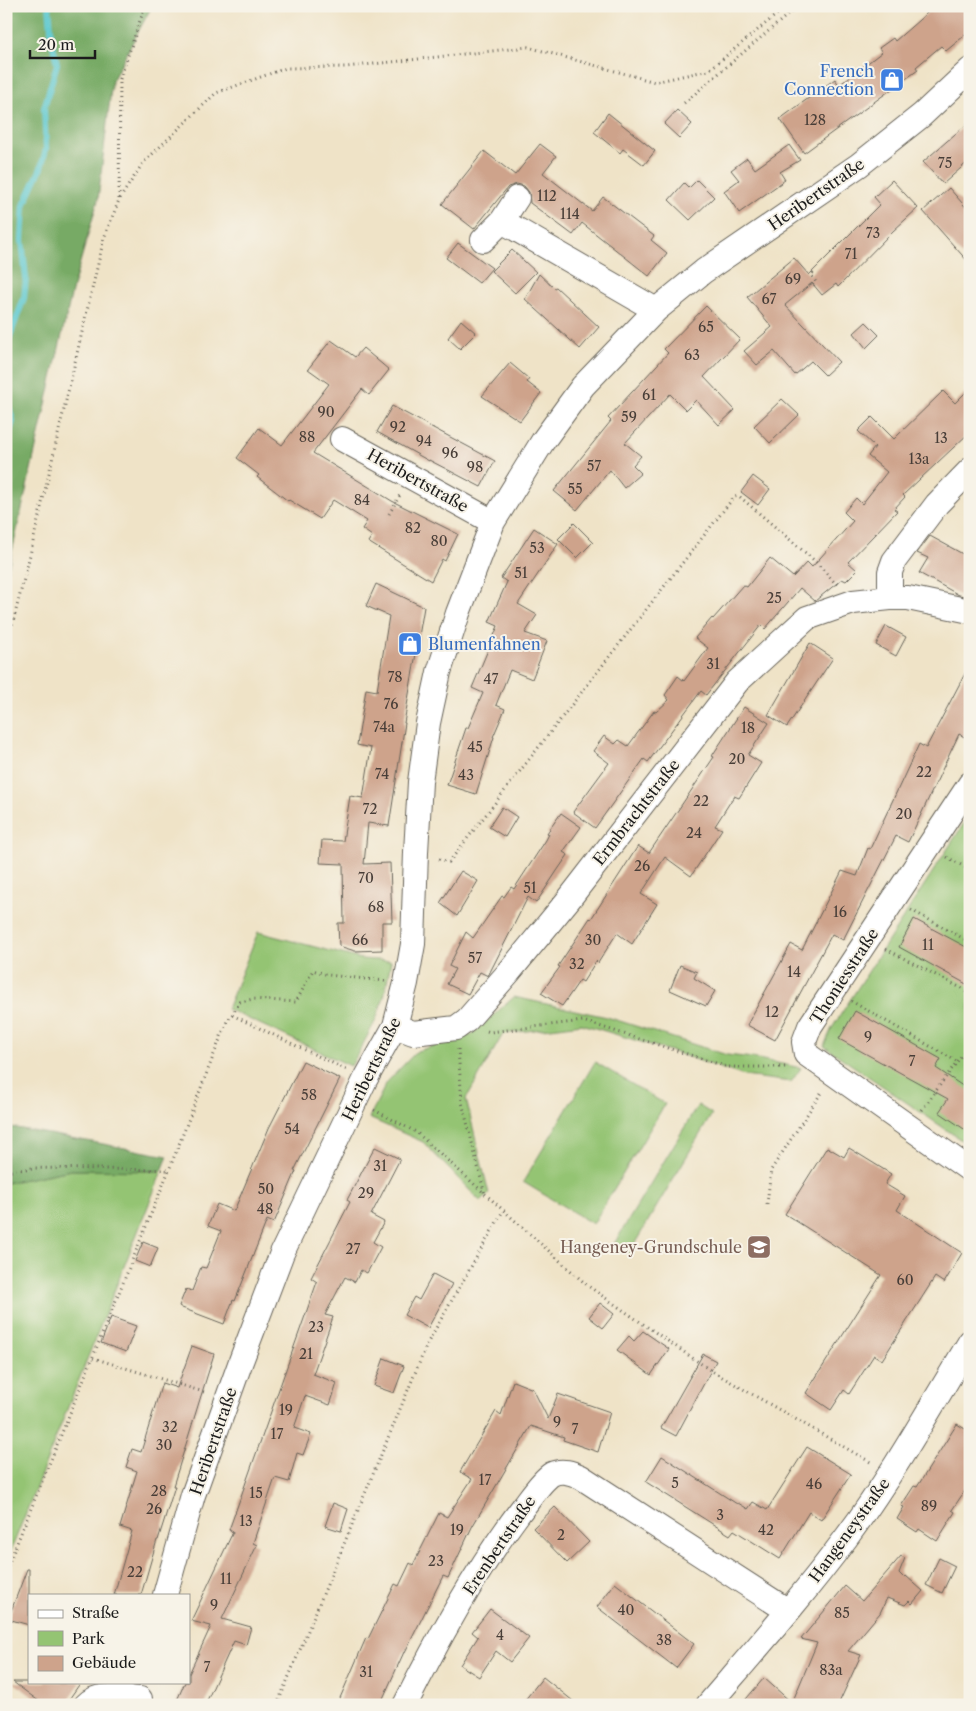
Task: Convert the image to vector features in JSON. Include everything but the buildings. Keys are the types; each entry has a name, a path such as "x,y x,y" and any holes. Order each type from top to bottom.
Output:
{"street":[{"name":"Heribertstraße","path":"165,1594 193,1495 282,1253 365,1080 395,1026 406,983 413,944 420,782 428,723 439,672 458,613 493,522 543,441 583,386 656,310 704,271 859,165 922,116 970,70"},
{"path":"483,240 502,221 517,198"},
{"path":"502,221 656,310"},
{"name":"Heribertstraße","path":"342,438 493,522"},
{"path":"890,598 890,572 894,561 937,504 970,470"},
{"name":"Ermbrachtstraße","path":"461,1024 509,972 569,898 737,682 807,618 853,602 890,598 908,598 970,611"},
{"name":"Thoniesstraße","path":"806,1054 804,1042 810,1026 970,784"},
{"path":"395,1026 413,1033 461,1024"},
{"path":"806,1054 970,1170"},
{"name":"Hangeneystraße","path":"708,1705 788,1611 847,1537 890,1473 970,1342"},
{"name":"Erenbertstraße","path":"405,1705 435,1645 507,1528 537,1489 553,1474 568,1471 582,1477 788,1611"},
{"path":"86,1705 90,1700 101,1696 142,1695"}],"path":[{"path":"119,200 120,79 145,6"},
{"path":"6,638 12,626 29,559 104,238 119,200 143,163 216,93 286,68 346,66 528,47 655,82 709,70 787,6"},
{"path":"684,103 798,6"},
{"path":"810,285 812,286 816,282 811,275 815,271"},
{"path":"416,852 449,862 734,497 739,496 816,562 853,602"},
{"path":"893,900 970,942"},
{"path":"868,939 970,994"},
{"path":"6,1570 169,1170 227,1021 240,1002 253,1000 296,1002 313,970 328,975 406,983"},
{"path":"833,991 956,1061"},
{"path":"232,1015 365,1080"},
{"path":"486,1195 462,1102 461,1024 490,1032 584,1021 728,1067 790,1067 806,1054"},
{"path":"910,1127 970,1044"},
{"path":"767,1204 772,1170 834,1073"},
{"path":"379,1112 416,1132 588,1286 710,1370 890,1473"},
{"path":"6,1172 32,1168 169,1170"},
{"path":"277,1705 428,1342 503,1211"},
{"path":"93,1358 227,1399"}],"green space":[{"path":"10,6 152,6 112,81 98,200 73,287 6,578 6,25"},
{"path":"970,814 970,1146 824,1046 832,1028"},
{"path":"258,932 361,959 391,961 384,997 375,1022 351,1066 227,1009"},
{"path":"514,997 607,1017 727,1055 753,1058 801,1068 791,1082 744,1076 582,1024 503,1034 466,1099 489,1194 481,1202 423,1142 369,1118 387,1082 417,1051 471,1035"},
{"path":"595,1062 665,1104 593,1224 523,1182"},
{"path":"698,1105 712,1114 629,1253 614,1244"},
{"path":"6,1126 168,1156 162,1171 71,1170 6,1183"},
{"path":"71,1170 162,1171 6,1563 6,1183"}],"waterway":[{"path":"6,347 24,298 26,278 22,240 24,205 41,168 46,149 44,108 57,64 52,41 49,6"},
{"path":"6,397 13,421 6,443"}],"place":[{"name":"French Connection","path":"892,80"},
{"name":"Blumenfahnen","path":"410,644"},
{"name":"Hangeney-Grundschule","path":"759,1247"}]}
